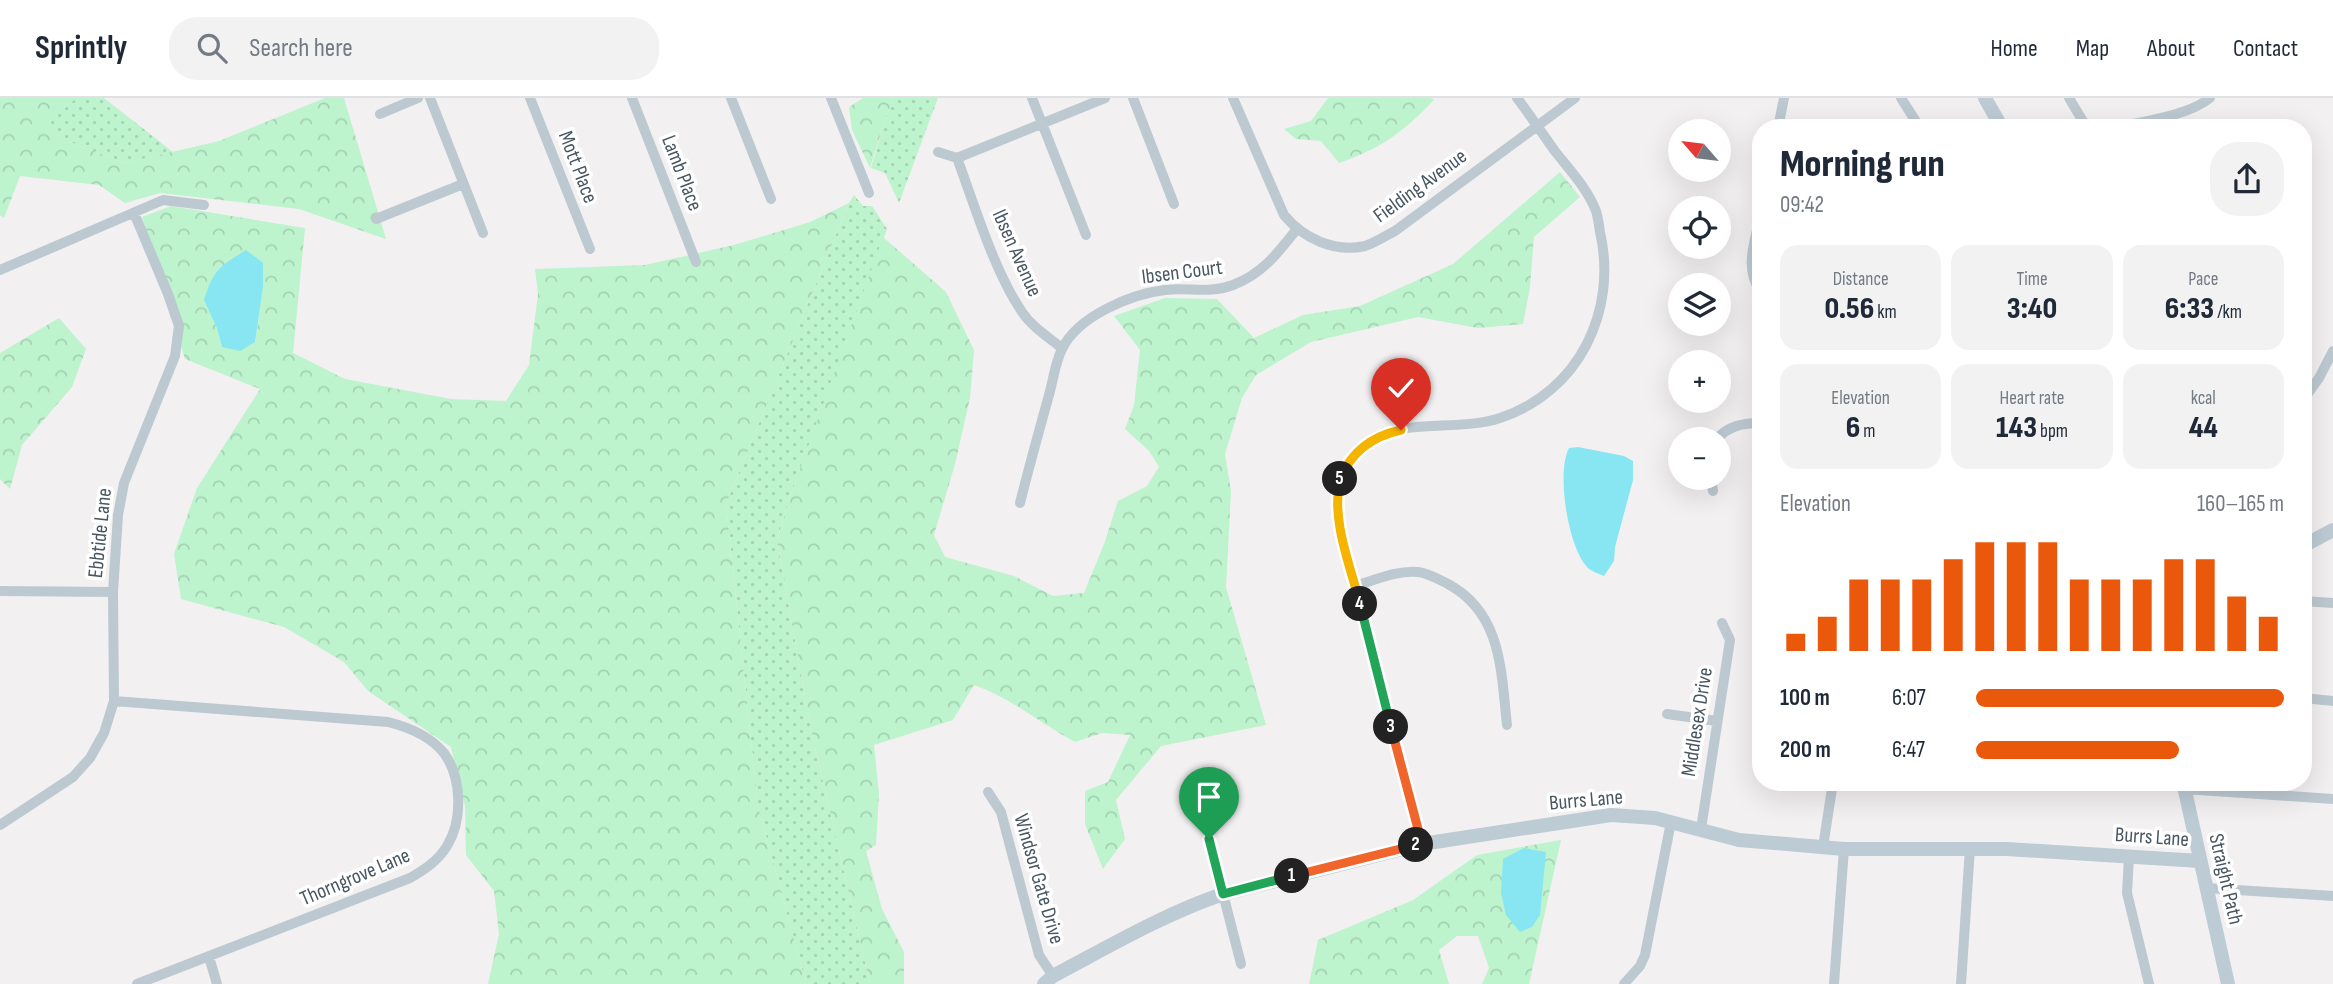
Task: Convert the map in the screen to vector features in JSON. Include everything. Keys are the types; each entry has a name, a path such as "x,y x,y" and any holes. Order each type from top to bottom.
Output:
{"street":[{"path":"380,114 418,98"},
{"path":"430,98 483,233"},
{"name":"Mott Place","path":"530,98 590,249"},
{"name":"Lamb Place","path":"632,98 696,262"},
{"path":"731,98 771,199"},
{"path":"831,98 869,193"},
{"path":"1032,98 1086,234"},
{"path":"938,152 957,158 1105,98"},
{"path":"1132,98 1174,204"},
{"path":"1233,98 1275,197 1296,230"},
{"path":"1422,844 1338,520 1337,494 1341,477 1349,462 1364,446 1385,433 1475,424 1516,412 1545,395 1565,377 1588,343 1599,312 1606,279 1605,251 1596,211 1579,181 1517,98"},
{"name":"Fielding Avenue","path":"1296,230 1314,240 1331,245 1364,246 1379,240 1416,216 1575,98"},
{"path":"1780,119 1784,98"},
{"path":"1901,98 1914,119"},
{"path":"1985,98 1997,119"},
{"path":"2069,98 2082,119"},
{"path":"2152,119 2202,105 2210,98"},
{"name":"Ibsen Avenue","path":"957,158 1004,279 1022,313 1062,348"},
{"path":"376,219 463,184"},
{"path":"0,270 163,200 204,205"},
{"name":"Ebbtide Lane","path":"0,825 73,777 90,758 104,733 114,701 113,592 118,515 124,483 175,356 179,326 134,213"},
{"name":"Ibsen Court","path":"1020,503 1062,348 1080,327 1113,305 1146,293 1167,289 1208,291 1232,286 1254,275 1273,260 1296,230"},
{"path":"1752,260 1752,279"},
{"path":"2312,388 2333,351"},
{"path":"1731,427 1752,423"},
{"path":"2312,541 2333,530"},
{"path":"1355,586 1390,575 1419,572 1464,593 1486,618 1500,656 1507,725"},
{"path":"0,591 113,592"},
{"path":"2312,602 2333,603"},
{"name":"Middlesex Drive","path":"1701,829 1730,640 1721,623"},
{"path":"2312,699 2333,701"},
{"name":"Thorngrove Lane","path":"114,701 398,724 427,738 443,753 453,773 459,796 456,823 447,846 431,866 411,878 137,984"},
{"path":"1667,714 1717,721"},
{"path":"1823,846 1832,791"},
{"name":"Straight Path","path":"2185,791 2228,984"},
{"path":"2241,791 2333,799"},
{"name":"Windsor Gate Drive","path":"988,792 1001,812 1048,980"},
{"name":"Burrs Lane","path":"1048,980 1198,902 1223,894 1422,844 1611,815 1655,818 1740,839 1844,849 1970,848 2200,861"},
{"path":"1624,984 1640,966 1645,955 1671,822"},
{"path":"1209,839 1241,964"},
{"path":"1961,984 1970,848"},
{"path":"1834,984 1844,849"},
{"path":"2129,857 2127,893 2148,984"},
{"path":"2206,888 2333,896"},
{"path":"209,957 217,984"}],"green space":[{"path":"0,98 76,98 45,127 70,142 125,163 219,141 325,98 344,98 386,239 299,209 160,193 125,203 99,185 20,176 4,218 0,215"},
{"path":"76,98 104,98 173,152 125,163 70,142 44,127"},
{"path":"863,98 894,98 870,168 852,130 849,107"},
{"path":"894,98 938,98 899,203 885,173 871,168"},
{"path":"1328,98 1434,100 1391,138 1339,163 1321,141 1296,139 1284,129 1311,121"},
{"path":"1560,172 1580,197 1534,237 1530,287 1523,324 1478,328 1418,317 1311,342 1256,375 1242,398 1225,454 1231,491 1226,587 1266,725 1161,746 1116,800 1125,839 1103,869 1085,824 1085,791 1108,782 1130,735 1102,733 1075,742 1013,704 974,685 953,720 874,745 879,794 876,845 866,851 882,909 904,952 904,984 870,984 811,730 777,540 883,237 946,292 974,350 970,398 955,464 934,535 945,557 1014,576 1053,596 1084,593 1118,501 1147,486 1159,467 1149,451 1125,429 1134,405 1140,350 1114,316 1165,298 1217,299 1254,338 1303,315 1360,306 1453,264"},
{"path":"854,195 863,206 872,206 887,229 777,540 811,730 870,984 806,984 758,806 726,504"},
{"path":"849,203 726,504 758,806 806,984 488,984 499,934 494,891 466,855 465,806 451,747 368,691 344,662 284,627 181,599 174,554 197,488 260,389 185,359 142,217 171,206 305,228 293,353 345,379 451,399 506,401 529,365 538,294 535,269 645,265 734,245 810,222","holes":["263,287 255,342 222,347 205,300"]},
{"path":"59,318 86,349 72,387 22,445 10,489 0,479 0,353"},
{"path":"1561,840 1529,984 1482,984 1489,968 1478,936 1457,936 1439,950 1449,984 1309,984 1318,940 1413,900 1477,855"}],"water":[{"path":"246,250 263,263 263,287 255,342 240,351 222,347 217,328 204,300 219,270"},
{"path":"1578,447 1624,456 1633,461 1633,480 1615,547 1614,561 1604,576 1589,569 1582,559 1575,545 1566,510 1565,459 1569,448"},
{"path":"1524,848 1546,852 1540,915 1532,927 1520,932 1506,915 1501,893 1503,859"}],"route":[{"path":"1209,839 1223,894 1422,844 1338,520 1337,494 1341,477 1349,462 1364,446 1385,433 1401,430"}]}
